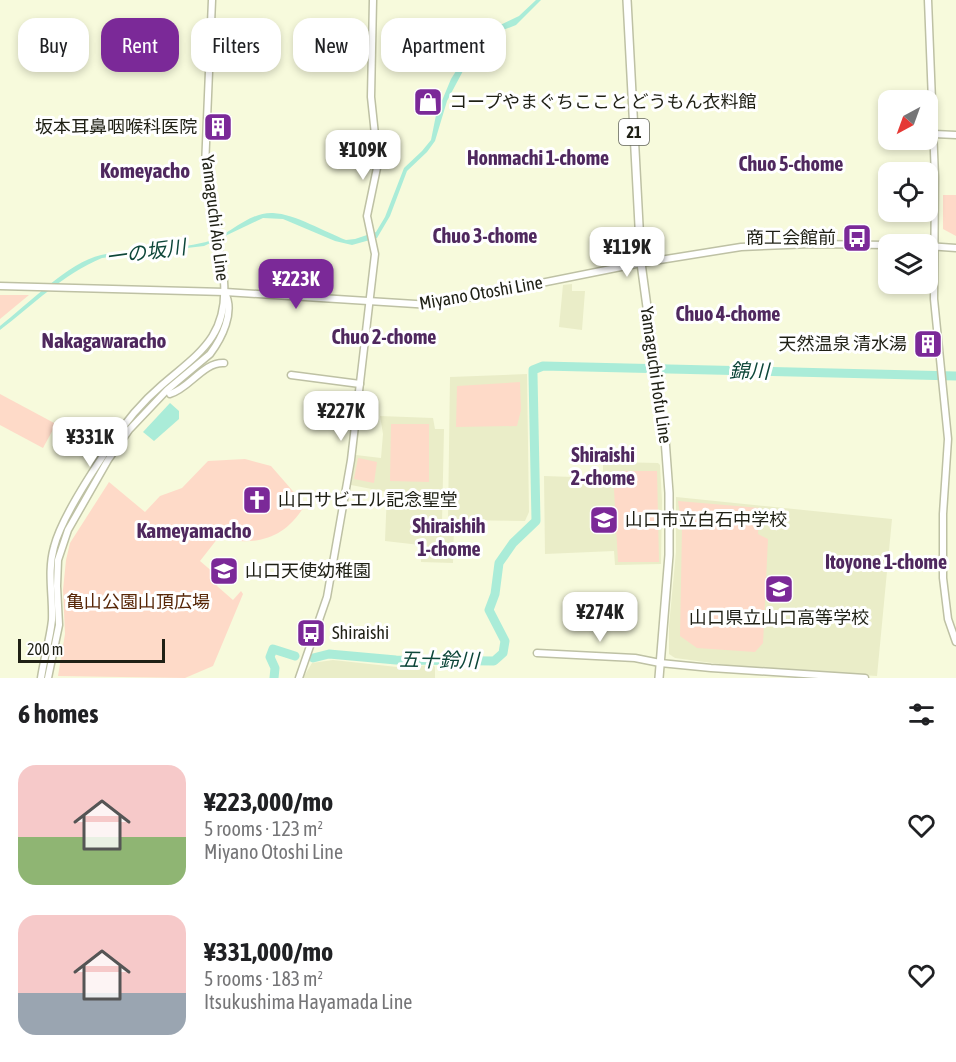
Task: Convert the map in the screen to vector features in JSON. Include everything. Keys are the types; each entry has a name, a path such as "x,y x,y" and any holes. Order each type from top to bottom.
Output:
{"main road":[{"name":"Yamaguchi Aio Line","path":"212,0 205,168 225,292"},
{"path":"299,678 327,597 349,471 370,302 374,243 367,216 378,163 371,97 373,0"},
{"name":"Yamaguchi Hofu Line","path":"627,0 640,263 665,439 669,493 669,555 659,678"},
{"path":"928,0 932,90"},
{"path":"938,134 956,135"},
{"path":"931,234 934,150"},
{"name":"Miyano Otoshi Line","path":"0,286 225,292 431,305 640,263 741,247 878,244"},
{"path":"938,247 956,248"},
{"path":"41,678 52,618 49,570 59,533 103,456 127,423 162,385 191,363 209,343 219,319 225,292"},
{"path":"48,678 59,625 58,560 68,530 108,460 129,430 158,399 210,354 217,345 223,332 229,301 225,292"},
{"path":"934,294 948,439 943,514 943,578 948,619 956,642"},
{"path":"170,394 181,390 209,366 224,363"},
{"path":"291,375 360,384"},
{"path":"537,653 635,658 660,663 865,678"}],"shaded area":[{"path":"572,284 572,291 585,291 582,330 559,327 563,285"},
{"path":"527,374 529,512 525,521 448,520 450,377"},
{"path":"380,416 433,418 435,429 444,429 442,523 454,525 453,563 421,562 420,545 385,541 387,492 351,485 356,455 381,458 383,434"},
{"name":"山口市立白石中学校","path":"603,463 658,463 660,465 661,564 615,565 614,551 545,554 544,476 603,478"},
{"name":"山口県立山口高等学校","path":"676,497 892,519 877,676 757,669 675,658 669,654 669,626 676,552"},
{"path":"333,660 397,667 433,665 435,678 303,678 312,663"}],"green space":[{"path":"943,195 956,195 956,236 943,229"},
{"path":"0,295 29,295 0,319"},
{"path":"520,382 521,410 517,426 456,427 457,386"},
{"path":"0,394 56,424 43,448 0,425"},
{"path":"391,424 429,424 429,482 390,481"},
{"path":"358,458 377,462 374,483 354,479"},
{"name":"亀山公園山頂広場","path":"245,459 271,466 305,505 297,517 278,533 268,538 245,541 218,538 200,561 221,579 217,586 233,600 241,591 243,594 213,666 185,678 58,676 65,634 63,590 70,543 109,482 145,512 160,496 182,488 208,461"},
{"path":"613,471 657,471 659,562 618,562"},
{"path":"678,501 760,508 758,534 768,539 763,643 755,652 697,648 680,636 682,527"}],"water":[{"path":"536,0 541,0 516,25 506,29 506,22 519,16"},
{"name":"一の坂川","path":"455,72 462,72 447,101 435,141 407,171 390,216 377,238 352,245 335,241 283,219 263,218 204,246 102,258 61,281 0,330 0,326 62,275 89,259 101,255 206,242 255,216 273,213 310,224 346,240 376,232 385,217 404,168 431,140 436,115"},
{"path":"170,403 179,411 179,419 154,441 143,432"}],"waterway":[{"name":"五十鈴川","path":"313,658 329,654 396,660 494,661 503,653 505,641 489,610 495,594 499,563 513,543 536,521 533,370 543,366 956,376"},
{"name":"五十鈴川","path":"274,678 275,668 270,657 273,649 295,656"}],"place":[{"name":"コープやまぐちここと どうもん衣料館","path":"428,102"},
{"name":"坂本耳鼻咽喉科医院","path":"218,127"},
{"name":"商工会館前","path":"857,238"},
{"name":"天然温泉 清水湯","path":"928,344"},
{"name":"山口サビエル記念聖堂","path":"257,500"},
{"name":"山口市立白石中学校","path":"604,520"},
{"name":"山口天使幼稚園","path":"224,571"},
{"name":"山口県立山口高等学校","path":"779,589"},
{"name":"Shiraishi","path":"311,633"}],"district":[{"name":"Honmachi 1-chome","path":"538,158"},
{"name":"Chuo 5-chome","path":"791,164"},
{"name":"Komeyacho","path":"145,171"},
{"name":"Chuo 3-chome","path":"485,236"},
{"name":"Chuo 4-chome","path":"728,314"},
{"name":"Chuo 2-chome","path":"384,337"},
{"name":"Nakagawaracho","path":"104,341"},
{"name":"Shiraishi 2-chome","path":"603,466"},
{"name":"Kameyamacho","path":"194,531"},
{"name":"Shiraishih 1-chome","path":"449,538"},
{"name":"Itoyone 1-chome","path":"886,562"}],"water label":[{"name":"錦川","path":"749,371"}]}
